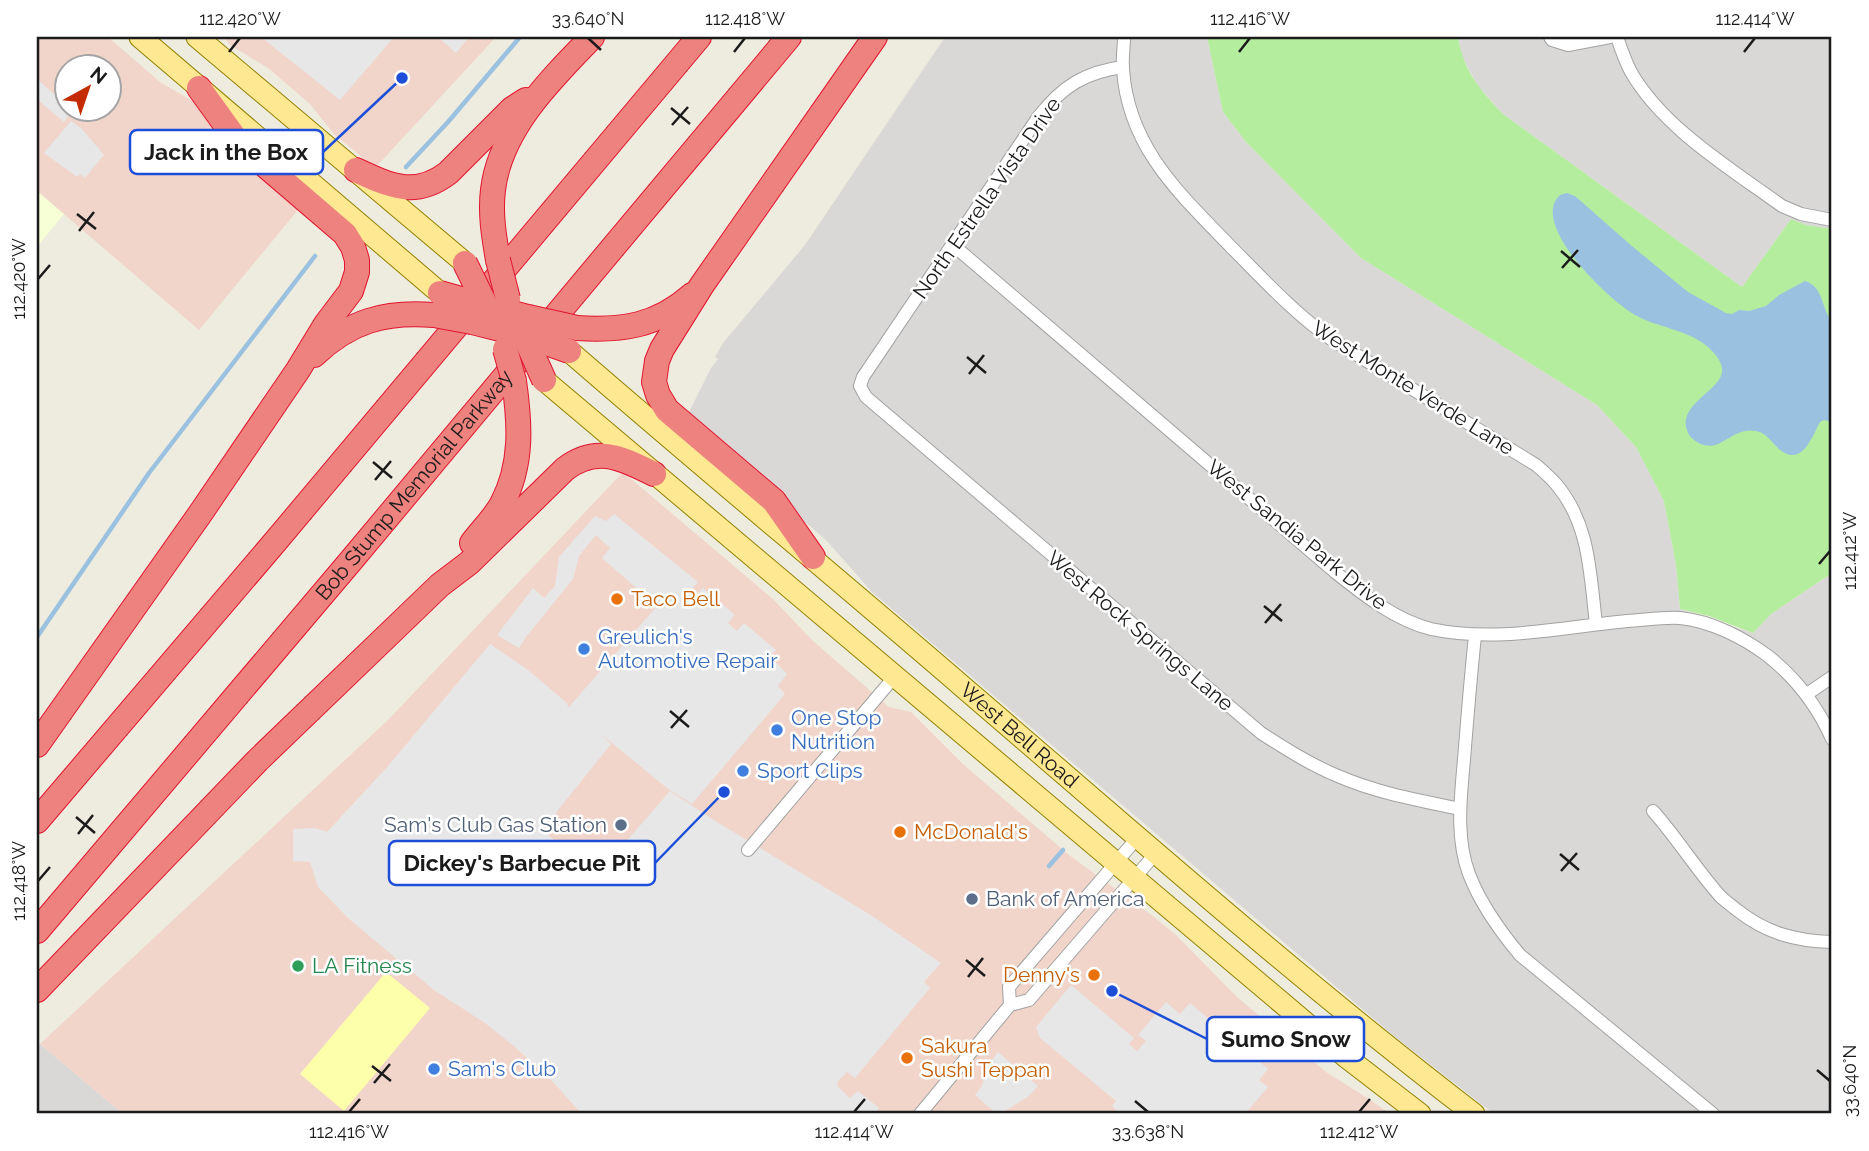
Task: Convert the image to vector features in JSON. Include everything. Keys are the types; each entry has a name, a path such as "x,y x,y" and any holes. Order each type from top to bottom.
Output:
{"highway":[{"path":"440,585 502,504 517,454 520,432 518,411 493,229 493,188 498,166 514,131 541,90 592,37"},
{"path":"37,821 699,37"},
{"name":"Bob Stump Memorial Parkway","path":"37,931 789,37"},
{"path":"813,557 774,500 667,410 654,382 662,349 702,285 875,37"},
{"path":"37,745 298,370 351,290 356,272 357,260 345,234 238,142 199,88"},
{"path":"356,170 394,186 419,187 436,181 512,109 541,90"},
{"path":"465,262 544,380"},
{"path":"298,370 338,335 372,319 423,314 588,329 620,328 636,326 673,310 702,285"},
{"path":"440,293 569,351"},
{"path":"37,990 258,760 573,462 590,455 617,457 654,474"}],"main road":[{"path":"140,37 440,293"},
{"path":"197,37 465,262"},
{"name":"West Bell Road","path":"569,351 1156,853 1398,1056 1474,1114"},
{"name":"West Bell Road","path":"544,380 1346,1057 1420,1114"}],"street":[{"path":"1123,67 1124,37"},
{"path":"1550,37 1568,45 1610,37"},
{"path":"1617,37 1631,72 1649,98 1678,129 1782,206 1801,214 1832,220"},
{"name":"North Estrella Vista Drive","path":"860,386 863,377 1051,101 1061,91 1089,75 1123,67"},
{"name":"West Monte Verde Lane","path":"1123,67 1129,104 1138,128 1163,174 1181,196 1283,300 1331,339 1536,465 1555,482 1569,501 1583,534 1596,624"},
{"name":"West Sandia Park Drive","path":"953,245 1364,595 1395,614 1429,628 1475,636 1508,635 1661,618 1698,621 1757,648 1784,669 1807,694 1824,719 1832,739"},
{"name":"West Rock Springs Lane","path":"860,386 866,397 1261,733 1295,755 1337,776 1397,796 1460,809"},
{"path":"1475,636 1460,809 1463,851 1469,874 1482,903 1497,929 1520,955 1713,1114"},
{"path":"748,850 895,676"},
{"path":"1807,694 1832,677"},
{"path":"1653,811 1722,898 1751,920 1776,934 1832,942"},
{"path":"1010,1004 1009,987 1138,837"},
{"path":"920,1114 1010,1004 1029,1000 1156,853"}],"shaded area":[{"path":"37,37 108,37 160,82 199,105 302,205 199,330 37,191"},
{"path":"224,37 496,37 375,168 334,134 310,104 268,68 230,45"},
{"path":"261,37 394,37 340,100"},
{"path":"438,37 469,37 456,53"},
{"path":"945,37 1207,37 1223,112 1246,142 1361,258 1597,405 1636,447 1664,501 1676,565 1680,609 1753,633 1771,614 1832,573 1832,1114 1494,1114 1394,1036 872,592 826,540 684,419 718,359 715,357 723,343 805,245"},
{"path":"1207,37 1458,37 1464,60 1474,79 1503,114 1742,287 1791,219 1806,225 1832,229 1832,573 1771,614 1753,633 1709,616 1680,609 1676,565 1664,501 1636,447 1597,405 1361,258 1246,142 1223,112"},
{"path":"1458,37 1832,37 1832,229 1806,225 1791,219 1742,287 1503,114 1478,86 1462,57"},
{"path":"37,79 52,92 52,112 37,99"},
{"path":"72,122 82,129 104,155 85,178 80,174 77,177 44,153"},
{"path":"37,191 64,214 37,247"},
{"path":"623,472 774,600 812,640 889,707 911,712 964,765 1069,855 1175,934 1237,997 1326,1072 1390,1114 123,1114 40,1044 389,719"},
{"path":"614,514 698,582 692,592 696,595 703,588 735,615 728,623 737,631 744,623 776,650 770,656 787,674 778,686 785,694 692,804 667,788 601,734 611,744 542,830 597,875 670,791 869,914 941,963 924,982 930,988 855,1078 847,1072 838,1081 837,1086 850,1098 858,1091 879,1108 874,1114 582,1114 552,1081 515,1047 485,1023 434,990 348,918 318,887 310,862 293,861 293,829 315,828 327,832 389,765 490,644 528,670 569,707 657,606 602,558 610,548 596,535 579,556 573,579 519,648 497,635 533,588 544,598 555,586 559,557 595,516 606,521"},
{"path":"1071,985 1134,1038 1129,1044 1137,1051 1146,1041 1138,1035 1166,1002 1180,1014 1190,1003 1268,1069 1259,1080 1268,1087 1245,1114 1119,1114 1112,1106 1116,1101 1040,1038 1036,1027"},
{"path":"40,1044 123,1114 37,1114 37,1048"},
{"path":"998,1052 1038,1086 1029,1096 1000,1114 975,1095 982,1086 988,1065"}],"sand":[{"path":"386,972 430,1008 344,1111 300,1074"}],"water":[{"path":"1567,193 1575,196 1688,292 1726,313 1766,306 1779,295 1805,281 1816,288 1832,322 1832,422 1820,422 1810,442 1800,453 1794,455 1780,450 1766,436 1756,431 1739,433 1712,445 1693,440 1686,427 1687,417 1697,402 1718,382 1722,367 1718,358 1708,347 1691,336 1635,315 1592,279 1563,242 1555,224 1553,208 1560,195"}],"waterway":[{"path":"406,167 520,37"},
{"path":"37,637 149,473 315,256"},
{"path":"1049,866 1063,850"}],"place":[{"name":"Jack in the Box","path":"402,78"},
{"name":"Taco Bell","path":"617,599"},
{"name":"Greulich's Automotive Repair","path":"584,649"},
{"name":"One Stop Nutrition","path":"777,730"},
{"name":"Sport Clips","path":"743,771"},
{"name":"Dickey's Barbecue Pit","path":"724,792"},
{"name":"Sam's Club Gas Station","path":"621,825"},
{"name":"McDonald's","path":"900,832"},
{"name":"Bank of America","path":"972,899"},
{"name":"LA Fitness","path":"298,966"},
{"name":"Denny's","path":"1094,975"},
{"name":"Sumo Snow","path":"1112,991"},
{"name":"Sakura Sushi Teppan","path":"907,1058"},
{"name":"Sam's Club","path":"434,1069"}]}
